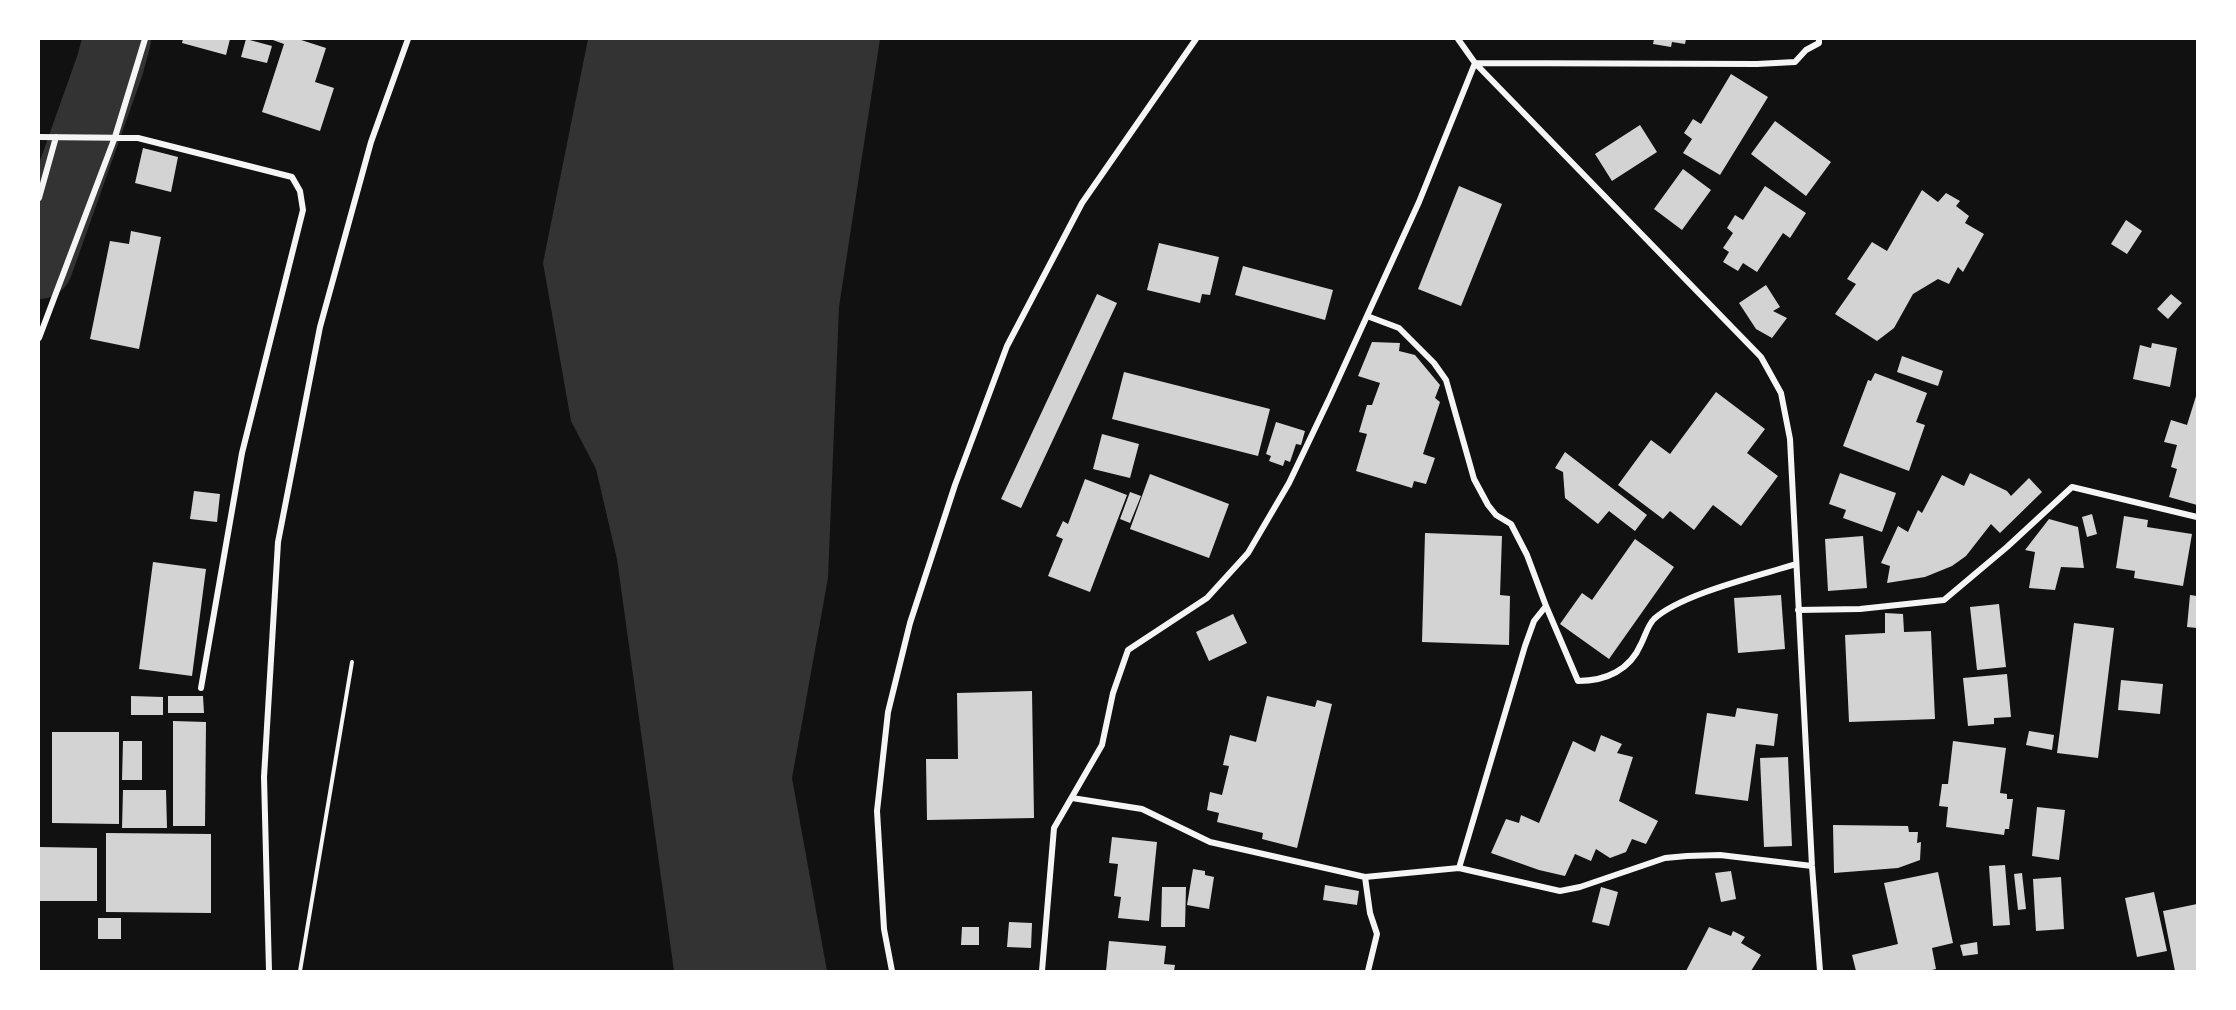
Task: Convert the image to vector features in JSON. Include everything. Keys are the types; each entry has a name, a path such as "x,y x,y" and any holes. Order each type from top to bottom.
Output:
{"street":[{"path":"39,338 115,137 145,39"},
{"path":"269,971 264,777 278,542 320,327 371,142 408,39"},
{"path":"892,971 884,929 876,811 888,712 910,623 955,485 1007,346 1082,203 1196,39"},
{"path":"1458,39 1475,63 1761,357 1781,393 1790,439 1812,866 1820,971"},
{"path":"1475,63 1757,64 1795,62 1806,50 1819,42 1819,39"},
{"path":"1042,971 1054,828 1102,745 1113,693 1128,650 1206,598 1248,553 1289,483 1367,316 1419,202 1475,63"},
{"path":"39,136 138,138 292,177 300,190 303,210 242,453 201,688"},
{"path":"39,198 56,137"},
{"path":"1367,316 1399,328 1434,363 1446,380 1474,479 1496,515 1511,524 1527,555 1578,681 1592,681 1626,667 1636,656 1652,621 1671,606 1796,564"},
{"path":"1798,610 1860,609 1944,600 2007,547 2072,487 2197,517"},
{"path":"1459,868 1525,646 1534,621 1546,606"},
{"path":"1072,798 1142,808 1210,842 1365,877 1459,868 1560,891 1580,887 1665,858 1720,855 1812,866"},
{"path":"1365,877 1370,913 1377,934 1368,971"}],"path":[{"path":"300,971 352,662"}],"shaded area":[{"path":"588,39 880,39 839,307 828,578 792,778 827,971 674,971 617,559 596,469 571,421 543,263"}],"building":[{"path":"183,39 230,39 226,55 182,43"},
{"path":"246,39 272,46 267,63 241,57"},
{"path":"270,39 298,39 326,48 315,82 334,88 320,131 262,112 284,44"},
{"path":"1654,39 1686,39 1685,44 1672,42 1671,47 1653,44"},
{"path":"1731,74 1768,97 1720,175 1683,153 1692,139 1684,133 1693,119 1701,124"},
{"path":"1775,121 1831,162 1806,196 1751,154"},
{"path":"1640,125 1657,152 1612,181 1595,154"},
{"path":"143,148 178,157 171,192 135,183"},
{"path":"1683,169 1711,190 1682,230 1654,209"},
{"path":"1459,186 1502,204 1461,306 1418,289"},
{"path":"1765,186 1806,213 1790,238 1783,233 1757,272 1743,263 1738,271 1723,262 1729,252 1723,248 1733,233 1727,228 1735,215 1743,220"},
{"path":"1922,190 1938,202 1946,193 1960,201 1956,206 1969,216 1965,223 1984,234 1963,272 1958,267 1949,284 1938,279 1913,294 1894,328 1877,341 1835,314 1856,284 1847,279 1872,242 1887,251"},
{"path":"2126,220 2142,231 2127,254 2111,244"},
{"path":"131,231 161,237 139,349 90,339 110,241 129,244"},
{"path":"1159,243 1219,257 1210,295 1202,294 1200,303 1147,290"},
{"path":"1243,266 1333,290 1325,320 1235,295"},
{"path":"1766,285 1780,307 1773,311 1787,318 1772,338 1756,329 1739,303"},
{"path":"1097,294 1117,303 1021,508 1001,499"},
{"path":"2171,294 2182,303 2168,319 2157,309"},
{"path":"1372,342 1400,343 1399,351 1415,355 1440,385 1435,398 1440,402 1423,454 1435,458 1426,484 1414,481 1412,488 1356,471 1367,434 1359,432 1367,405 1372,405 1380,383 1358,376"},
{"path":"2152,343 2177,348 2170,387 2133,379 2140,345 2151,348"},
{"path":"1902,356 1943,371 1938,386 1897,372"},
{"path":"1124,372 1270,409 1258,456 1112,419"},
{"path":"1875,373 1927,393 1916,422 1925,425 1909,471 1843,446 1868,380 1871,381"},
{"path":"1716,392 1765,429 1747,453 1778,476 1741,526 1713,505 1694,530 1670,511 1663,519 1618,485 1651,440 1670,454"},
{"path":"2197,393 2197,505 2169,497 2177,469 2171,467 2177,445 2164,442 2171,420 2187,425"},
{"path":"1276,422 1305,431 1301,445 1296,444 1290,462 1285,460 1283,466 1269,461 1271,456 1266,454"},
{"path":"1102,434 1139,444 1130,478 1093,469"},
{"path":"1565,452 1647,515 1635,531 1609,511 1598,524 1565,498 1563,472 1555,468"},
{"path":"1840,473 1896,493 1882,532 1843,518 1846,510 1829,504"},
{"path":"1970,473 2007,491 2011,496 2029,478 2042,492 2000,533 1991,524 1966,556 1952,566 1925,577 1887,583 1890,566 1881,563 1898,526 1908,532 1918,510 1922,513 1942,475 1964,486"},
{"path":"1150,474 1229,504 1209,558 1130,529"},
{"path":"1085,479 1127,495 1090,592 1048,576 1063,539 1056,536 1063,521 1068,524"},
{"path":"194,491 220,494 217,522 190,519"},
{"path":"1130,492 1141,496 1130,523 1120,519"},
{"path":"2092,514 2097,534 2087,537 2082,517"},
{"path":"2124,516 2148,520 2147,527 2192,534 2183,586 2134,578 2135,571 2116,568"},
{"path":"2049,519 2078,527 2084,568 2061,567 2055,590 2029,588 2035,552 2025,550"},
{"path":"1425,533 1502,536 1500,595 1510,596 1509,645 1422,642"},
{"path":"1863,536 1867,588 1828,591 1825,539"},
{"path":"1635,539 1674,567 1609,659 1560,624 1582,593 1592,600"},
{"path":"153,562 206,569 192,676 139,669"},
{"path":"1781,595 1785,649 1738,653 1734,598"},
{"path":"2190,595 2197,596 2197,628 2187,627"},
{"path":"1999,604 2006,667 1977,670 1970,607"},
{"path":"1885,613 1903,614 1904,632 1931,631 1935,719 1849,722 1845,635 1885,633"},
{"path":"1233,614 1247,643 1209,661 1196,632"},
{"path":"2074,623 2114,628 2098,758 2057,753"},
{"path":"2007,674 2011,717 1994,718 1994,724 1968,726 1963,678"},
{"path":"2121,680 2163,684 2160,714 2118,710"},
{"path":"1032,691 1034,818 927,820 926,759 958,759 957,693"},
{"path":"131,696 163,697 163,715 131,715"},
{"path":"168,696 203,696 204,713 168,713"},
{"path":"1267,696 1315,707 1317,700 1332,704 1297,848 1262,839 1263,833 1217,822 1219,813 1207,810 1210,792 1222,795 1229,766 1223,765 1230,735 1256,742"},
{"path":"1737,708 1778,714 1774,746 1756,744 1748,801 1695,794 1707,713 1735,717"},
{"path":"173,721 206,722 205,826 173,826"},
{"path":"2029,731 2054,735 2052,750 2026,745"},
{"path":"52,732 119,732 119,824 52,823"},
{"path":"1601,735 1622,744 1617,753 1633,757 1619,801 1658,821 1646,844 1632,839 1626,852 1610,858 1596,849 1591,861 1575,854 1565,876 1539,870 1491,853 1506,819 1519,823 1521,815 1539,823 1573,741 1595,752"},
{"path":"123,741 142,741 142,780 122,780"},
{"path":"1953,741 2006,748 2000,793 2007,794 2007,799 2013,799 2009,829 2005,829 2004,835 1946,827 1948,807 1939,806 1942,784 1948,784"},
{"path":"1788,757 1792,846 1764,847 1760,758"},
{"path":"123,790 166,790 167,828 122,828"},
{"path":"2037,807 2065,810 2059,860 2032,856"},
{"path":"1833,825 1908,826 1909,832 1918,832 1917,843 1921,842 1920,860 1898,868 1834,873"},
{"path":"106,833 211,834 211,913 106,912"},
{"path":"1112,837 1157,842 1149,921 1118,918 1121,897 1114,896 1118,864 1109,863"},
{"path":"39,847 97,848 97,901 39,901"},
{"path":"2005,865 2010,925 1993,926 1989,866"},
{"path":"1193,869 1205,871 1205,875 1214,877 1209,909 1187,905"},
{"path":"1731,871 1736,899 1721,902 1715,873"},
{"path":"1938,872 1953,943 1932,948 1936,969 1856,971 1852,955 1898,944 1884,883"},
{"path":"2022,873 2026,909 2018,910 2014,874"},
{"path":"2061,877 2064,929 2036,931 2033,879"},
{"path":"1325,885 1359,891 1357,905 1323,900"},
{"path":"1162,887 1186,887 1185,927 1161,927"},
{"path":"1601,887 1618,892 1609,926 1592,922"},
{"path":"2154,892 2167,951 2137,957 2125,898"},
{"path":"2197,904 2197,971 2175,971 2163,911"},
{"path":"98,918 121,918 121,939 98,939"},
{"path":"1009,922 1032,923 1031,948 1007,947"},
{"path":"962,927 979,927 979,945 961,945"},
{"path":"1709,927 1731,936 1733,931 1745,937 1741,943 1761,955 1751,971 1686,971"},
{"path":"1109,941 1166,946 1164,964 1175,965 1174,971 1106,971"},
{"path":"1977,942 1978,954 1963,956 1960,945"}],"waterway":[{"path":"39,265 110,65 117,39"}]}
